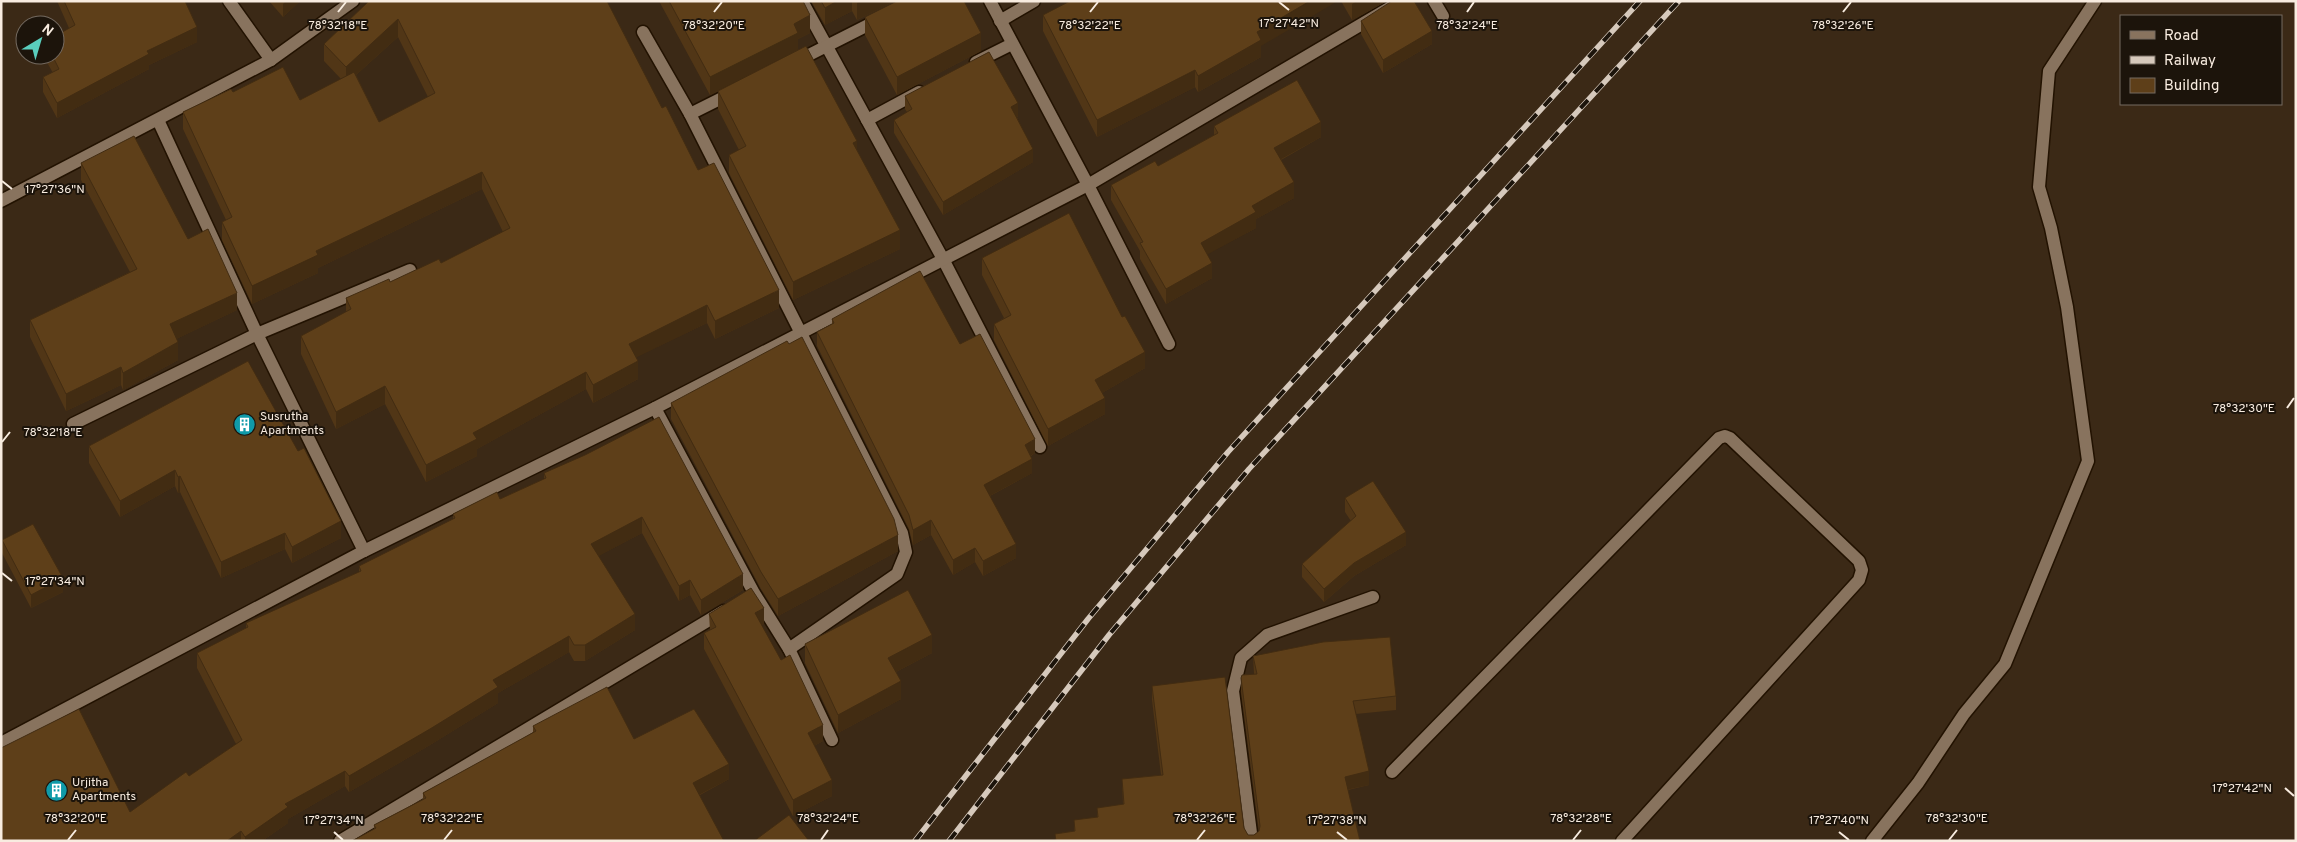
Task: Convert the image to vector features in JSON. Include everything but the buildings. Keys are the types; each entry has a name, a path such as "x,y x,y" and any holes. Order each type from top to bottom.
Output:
{"street":[{"path":"229,1 271,60"},
{"path":"1,201 271,60 353,1"},
{"path":"802,1 942,258 1040,447"},
{"path":"990,1 1088,185 1169,344"},
{"path":"1000,21 1034,1"},
{"path":"1,743 364,551 655,408 942,258 1088,185 1401,1"},
{"path":"1434,1 1443,16"},
{"path":"1872,841 1918,782 1964,714 2005,664 2088,461 2067,307 2052,228 2039,187 2049,71 2094,1"},
{"path":"784,68 888,15"},
{"path":"643,32 690,114 902,533 906,552 904,562 897,574 789,649"},
{"path":"969,66 1012,44"},
{"path":"867,120 926,88"},
{"path":"690,114 741,89"},
{"path":"158,120 257,334 364,551"},
{"path":"73,424 257,334 410,270"},
{"path":"655,408 745,598 789,649 832,740"},
{"path":"1392,772 1719,438 1725,436 1730,438 1859,562 1862,570 1859,580 1622,841"},
{"path":"1252,841 1233,691 1241,658 1267,635 1373,597"},
{"path":"340,841 745,598"}],"railway":[{"path":"915,841 1088,619 1228,452 1640,1"},
{"path":"949,841 1109,635 1249,469 1679,1"}],"place":[{"name":"Susrutha Apartments","path":"244,424"},
{"name":"Urjitha Apartments","path":"56,790"}]}
